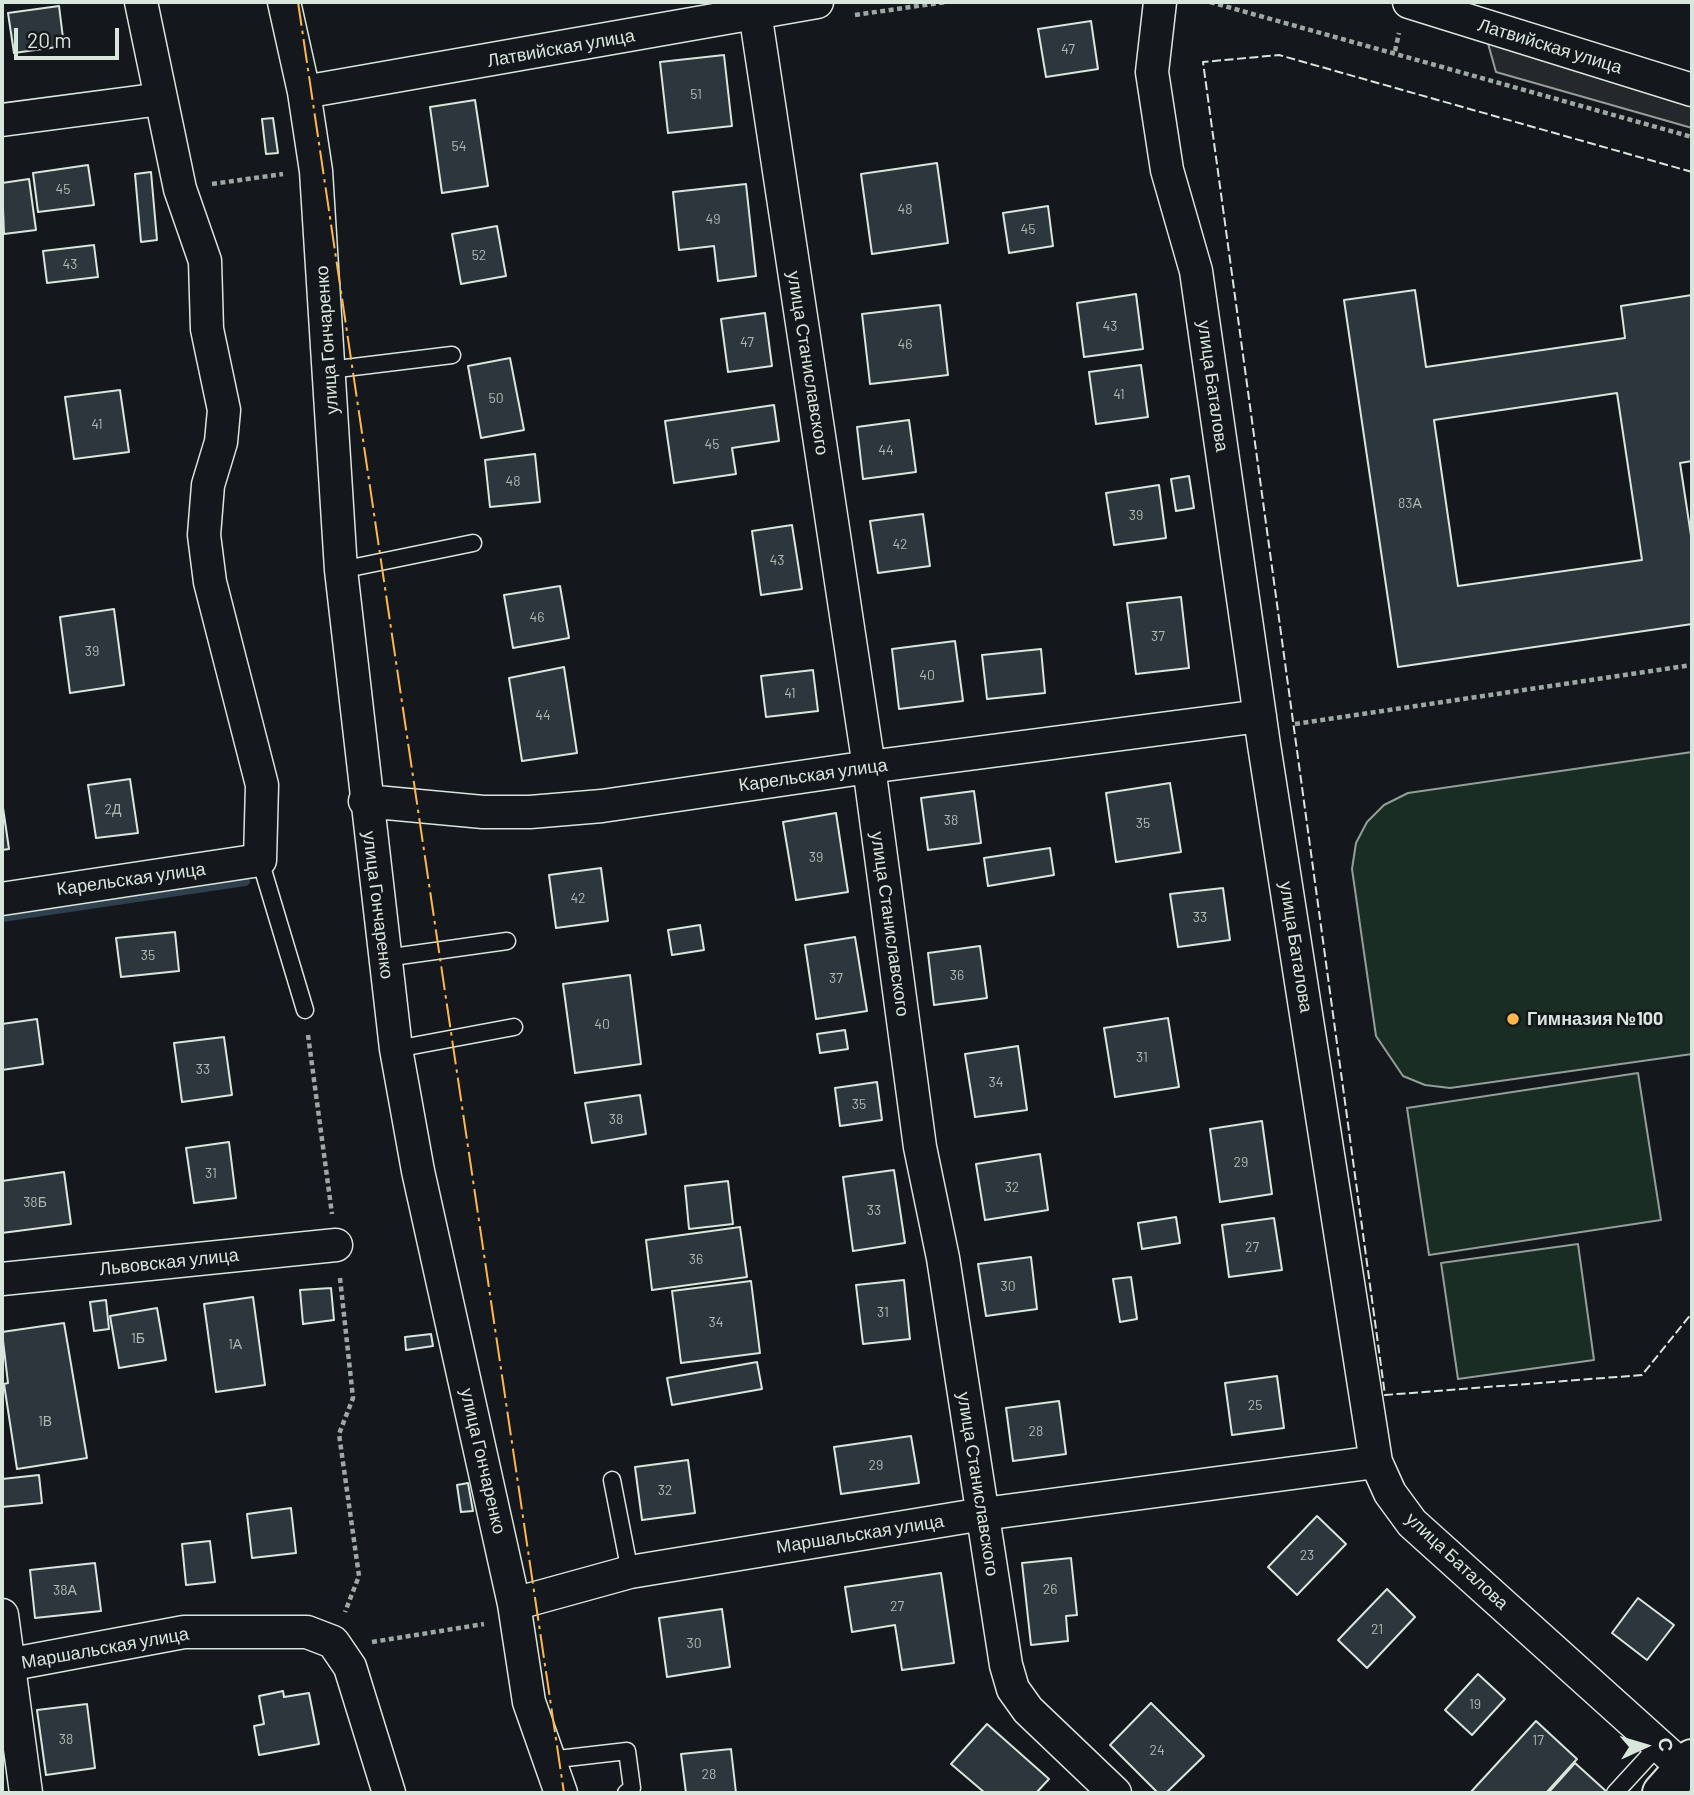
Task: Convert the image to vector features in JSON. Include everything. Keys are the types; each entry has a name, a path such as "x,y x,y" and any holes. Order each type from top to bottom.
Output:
{"street":[{"path":"141,2 180,189 205,261 207,329 224,410 221,442 208,485 204,535 210,582 262,785 260,860"},
{"name":"улица Гончаренко","path":"284,2 304,92 316,171 341,570 365,801 396,1049 418,1171 514,1604 529,1702 561,1793"},
{"name":"Латвийская улица","path":"304,92 706,12 755,12 817,2"},
{"name":"улица Баталова","path":"1160,2 1153,72 1167,170 1196,271 1261,716 1376,1462 1390,1493 1412,1523 1674,1766"},
{"name":"Латвийская улица","path":"1409,2 1692,90"},
{"name":"улица Станиславского","path":"755,12 869,767 920,1147 943,1258 1006,1665 1013,1689 1046,1728 1115,1793"},
{"path":"2,120 161,99"},
{"name":"Карельская улица","path":"365,801 530,812 602,806 869,767 1261,716"},
{"name":"Карельская улица","path":"2,899 260,860"},
{"name":"Львовская улица","path":"2,1279 336,1245"},
{"name":"Маршальская улица","path":"514,1604 630,1572 983,1514 1376,1462"},
{"path":"2,1615 5,1665 26,1793"},
{"name":"Маршальская улица","path":"5,1665 184,1632 307,1632 333,1643"},
{"path":"333,1643 350,1667 388,1793"}],"lane":[{"path":"329,370 452,355"},
{"path":"341,570 473,542"},
{"path":"260,860 305,1010"},
{"path":"385,958 507,941"},
{"path":"396,1049 514,1027"},
{"path":"612,1480 630,1572"},
{"path":"549,1760 627,1751 632,1788 626,1793"},
{"path":"1615,1793 1674,1766"}],"path":[{"path":"855,15 946,2"},
{"path":"1210,2 1692,136"},
{"path":"208,184 281,175"},
{"path":"1261,716 1294,724 1692,665"},
{"path":"305,1010 353,1398 340,1434 359,1576 333,1643"},
{"path":"386,1639 471,1626"}],"green space":[{"path":"1692,752 1692,1054 1450,1088 1425,1085 1403,1076 1376,1036 1352,869 1356,843 1367,822 1384,805 1408,793"},
{"path":"1638,1073 1661,1220 1429,1255 1407,1108"},
{"path":"1578,1244 1594,1360 1458,1379 1441,1263"}],"shaded area":[{"path":"1487,40 1692,103 1692,128 1496,72"}],"building":[{"path":"59,6 64,46 14,53 8,13"},
{"path":"1091,21 1098,69 1046,77 1038,29"},
{"path":"724,55 732,126 668,133 660,62"},
{"path":"475,100 488,186 442,193 430,107"},
{"path":"273,118 278,153 266,154 262,119"},
{"path":"937,163 948,243 872,254 861,174"},
{"path":"88,165 94,205 38,212 33,173"},
{"path":"151,172 157,240 141,242 135,174"},
{"path":"29,179 36,230 4,234 2,183"},
{"path":"746,184 756,276 718,281 714,246 679,250 673,192"},
{"path":"1048,206 1053,246 1009,253 1003,213"},
{"path":"497,226 506,276 461,284 452,234"},
{"path":"94,245 98,277 47,283 43,251"},
{"path":"1415,290 1426,367 1625,338 1621,306 1692,295 1692,461 1680,463 1692,542 1692,624 1398,667 1344,300","holes":["1617,393 1642,560 1458,586 1434,420"]},
{"path":"1136,294 1143,349 1084,357 1077,303"},
{"path":"940,305 948,375 870,384 862,314"},
{"path":"765,313 772,366 728,372 721,319"},
{"path":"510,358 524,430 481,438 468,366"},
{"path":"1141,365 1148,417 1096,424 1089,372"},
{"path":"120,390 129,452 74,459 65,397"},
{"path":"774,405 779,441 732,448 736,474 674,483 665,421"},
{"path":"909,420 916,472 863,479 857,427"},
{"path":"535,454 540,502 490,507 485,460"},
{"path":"1189,476 1194,508 1176,511 1171,479"},
{"path":"1159,485 1166,538 1114,545 1106,493"},
{"path":"923,514 930,566 878,573 870,521"},
{"path":"792,525 802,589 761,595 752,531"},
{"path":"560,586 569,638 513,648 504,595"},
{"path":"1181,597 1189,668 1136,674 1127,603"},
{"path":"114,609 124,685 70,693 60,617"},
{"path":"955,641 963,701 899,709 892,649"},
{"path":"1041,649 1045,693 987,699 982,655"},
{"path":"564,667 577,753 522,761 509,678"},
{"path":"813,670 818,711 766,717 761,676"},
{"path":"130,779 138,833 96,838 88,785"},
{"path":"1170,783 1181,852 1116,862 1106,793"},
{"path":"974,791 981,843 928,850 921,798"},
{"path":"2,801 9,849 2,850"},
{"path":"836,813 848,892 796,900 783,822"},
{"path":"1050,848 1054,875 988,886 984,858"},
{"path":"601,868 608,921 556,928 549,875"},
{"path":"1223,888 1230,940 1178,947 1170,894"},
{"path":"700,925 704,950 672,955 668,930"},
{"path":"175,932 179,971 121,977 116,938"},
{"path":"855,937 867,1011 816,1019 805,945"},
{"path":"980,946 987,998 934,1005 928,953"},
{"path":"630,975 641,1064 575,1073 563,984"},
{"path":"1168,1018 1179,1087 1115,1097 1104,1028"},
{"path":"37,1019 43,1064 2,1070 2,1024"},
{"path":"845,1030 848,1049 820,1053 817,1034"},
{"path":"224,1037 232,1095 182,1102 174,1043"},
{"path":"1018,1046 1027,1110 975,1117 965,1054"},
{"path":"877,1082 882,1120 840,1126 835,1088"},
{"path":"640,1095 646,1134 592,1143 585,1103"},
{"path":"1262,1121 1272,1194 1220,1202 1210,1129"},
{"path":"229,1142 236,1198 194,1203 186,1148"},
{"path":"1040,1154 1048,1210 985,1220 976,1164"},
{"path":"894,1170 905,1243 853,1251 843,1177"},
{"path":"64,1172 71,1224 2,1233 2,1181"},
{"path":"728,1181 733,1224 689,1229 685,1186"},
{"path":"1176,1217 1180,1243 1142,1249 1138,1223"},
{"path":"1274,1218 1282,1270 1229,1277 1222,1225"},
{"path":"740,1227 747,1277 652,1290 646,1240"},
{"path":"1031,1257 1037,1309 986,1316 978,1264"},
{"path":"1131,1277 1137,1319 1120,1322 1113,1279"},
{"path":"904,1280 910,1339 863,1344 856,1285"},
{"path":"751,1281 760,1353 681,1363 672,1291"},
{"path":"331,1288 334,1320 303,1324 300,1290"},
{"path":"253,1297 265,1385 216,1392 204,1304"},
{"path":"106,1300 109,1329 94,1331 90,1302"},
{"path":"157,1308 166,1360 119,1368 110,1316"},
{"path":"64,1323 87,1458 17,1469 4,1384 8,1383 2,1332"},
{"path":"431,1334 433,1346 406,1350 405,1337"},
{"path":"757,1362 762,1389 672,1405 667,1378"},
{"path":"1277,1376 1284,1428 1232,1435 1225,1383"},
{"path":"1059,1401 1066,1454 1013,1461 1006,1408"},
{"path":"911,1436 919,1483 841,1494 834,1447"},
{"path":"688,1460 695,1513 642,1520 635,1467"},
{"path":"39,1475 42,1503 2,1507 2,1479"},
{"path":"468,1483 473,1511 461,1512 457,1485"},
{"path":"291,1508 296,1553 252,1558 247,1514"},
{"path":"1317,1516 1346,1544 1297,1595 1268,1567"},
{"path":"210,1541 215,1582 186,1585 182,1544"},
{"path":"1071,1558 1077,1615 1066,1616 1068,1641 1031,1645 1022,1563"},
{"path":"95,1563 101,1611 35,1618 30,1570"},
{"path":"941,1573 954,1663 902,1670 895,1625 852,1632 845,1587"},
{"path":"1387,1589 1415,1617 1367,1668 1338,1640"},
{"path":"1638,1598 1674,1625 1647,1660 1612,1633"},
{"path":"722,1609 730,1667 667,1677 659,1618"},
{"path":"1478,1674 1505,1699 1472,1735 1445,1710"},
{"path":"283,1691 284,1697 309,1693 319,1744 259,1755 254,1726 264,1724 259,1696"},
{"path":"1151,1703 1204,1756 1166,1793 1158,1793 1110,1745"},
{"path":"87,1704 95,1768 46,1775 37,1710"},
{"path":"1536,1721 1577,1759 1546,1793 1470,1793"},
{"path":"987,1724 1049,1779 1036,1793 985,1793 951,1764"},
{"path":"731,1749 736,1793 686,1793 681,1754"},
{"path":"1575,1763 1607,1792 1548,1793"}],"waterway":[{"path":"2,917 245,881"}],"fence":[{"path":"1692,172 1279,55 1203,62 1385,1395 1642,1375 1692,1313"}],"power":[{"path":"298,2 564,1793"}],"place":[{"name":"Гимназия №100","path":"1513,1019"}]}
